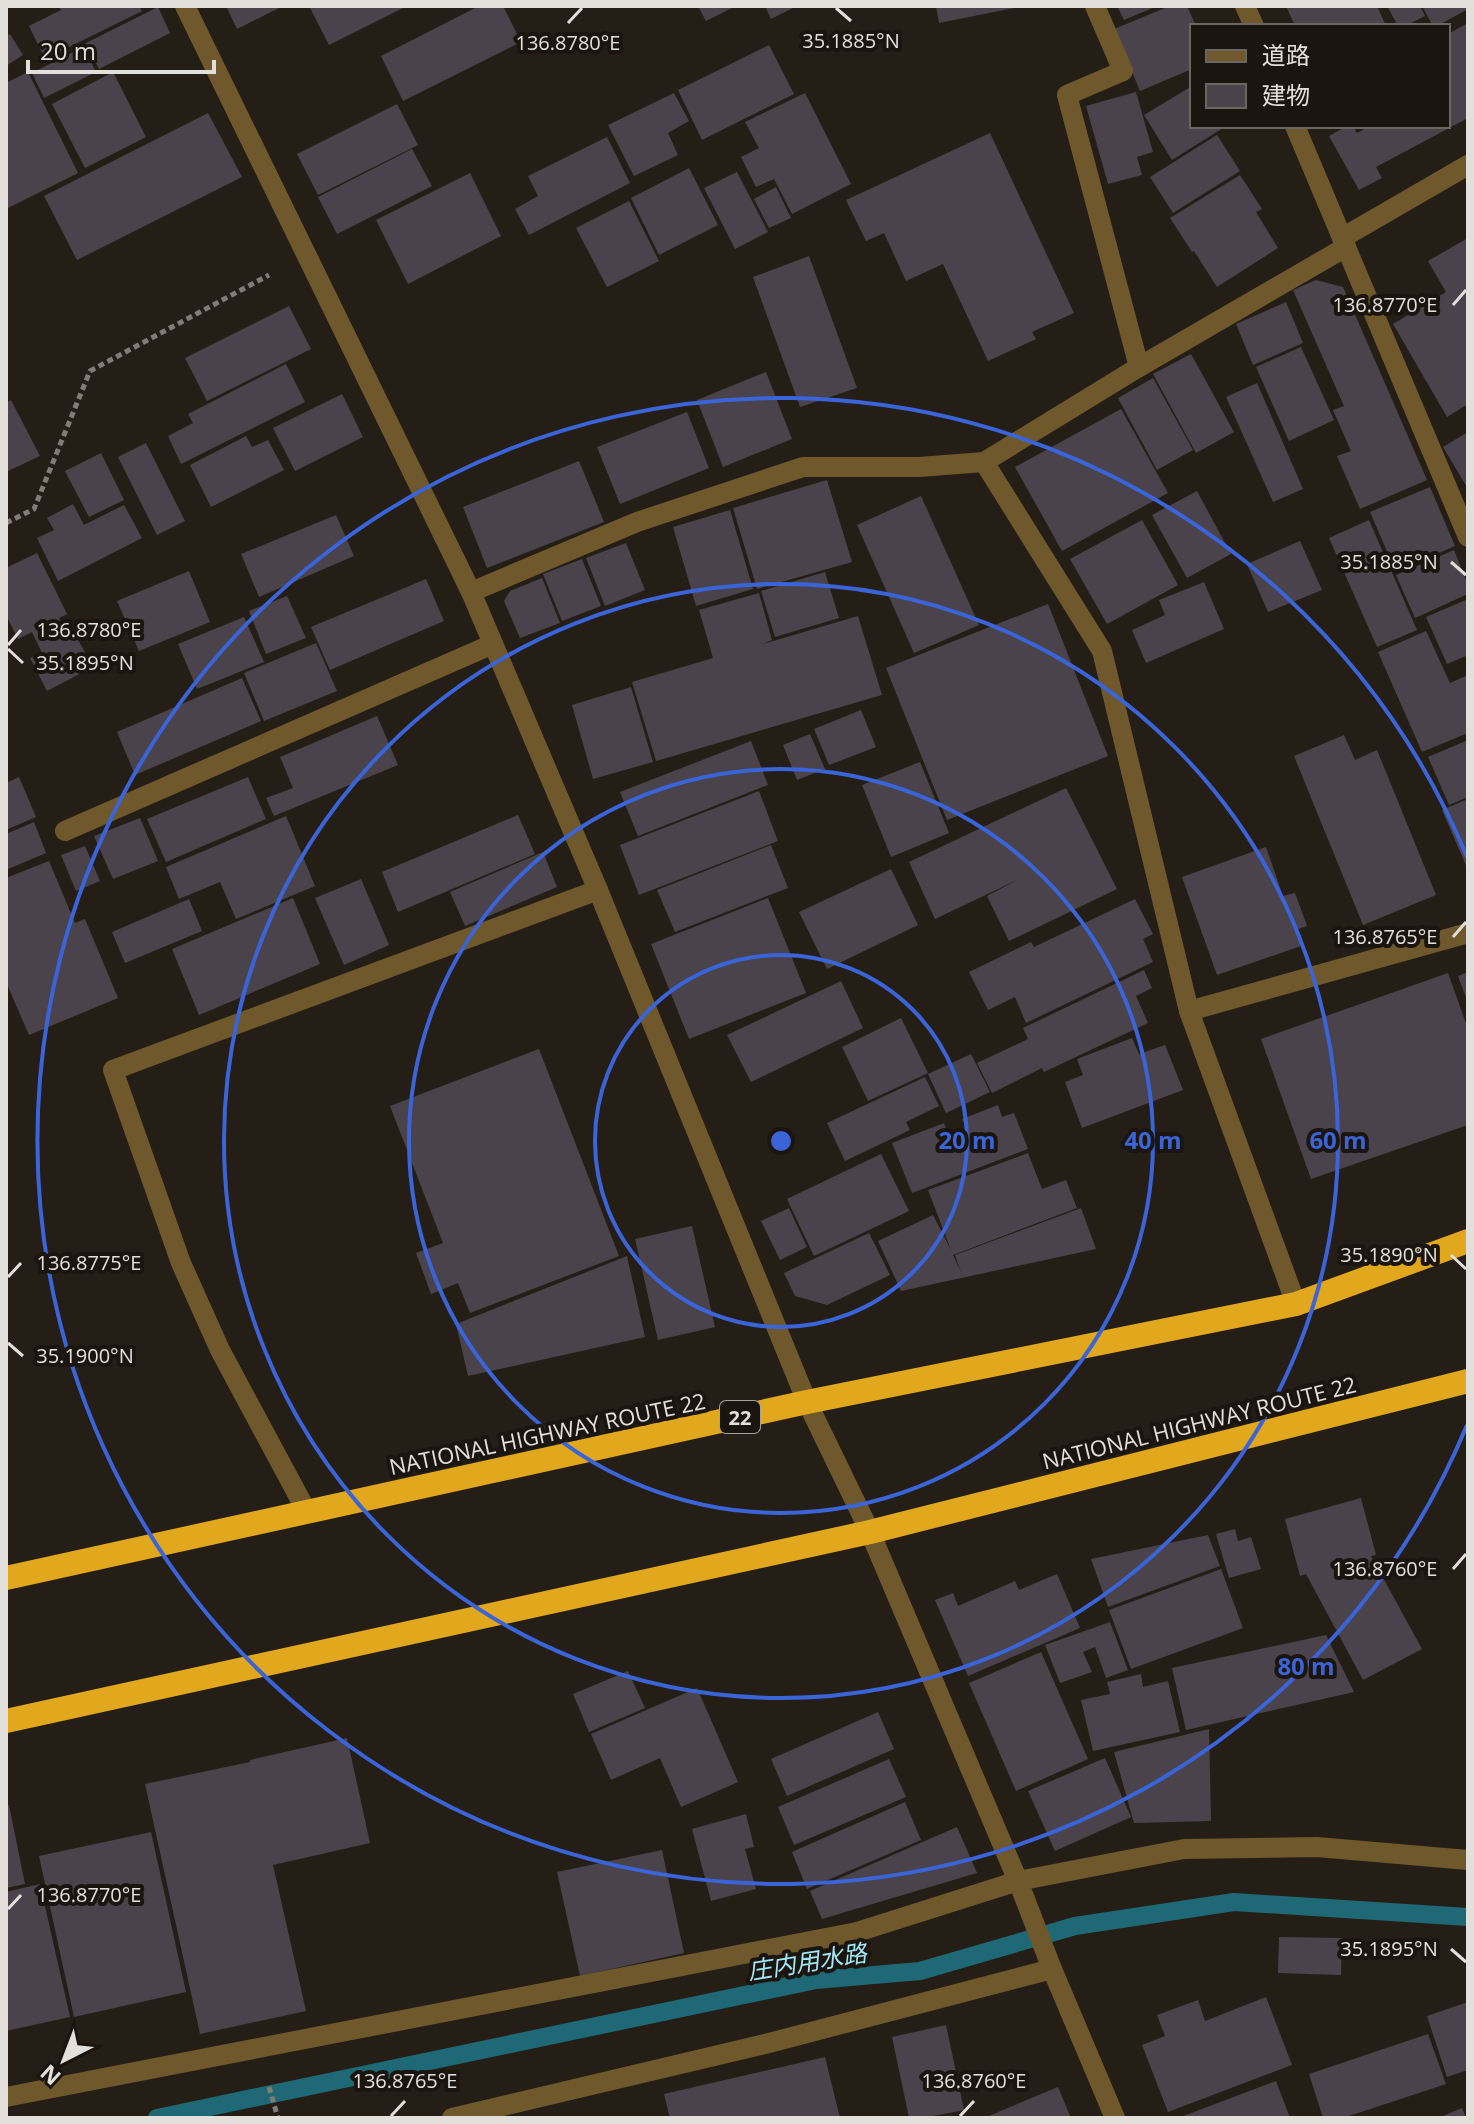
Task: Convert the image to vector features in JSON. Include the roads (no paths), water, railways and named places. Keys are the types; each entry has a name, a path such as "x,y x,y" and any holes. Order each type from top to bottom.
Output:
{"highway":[{"name":"NATIONAL HIGHWAY ROUTE 22","path":"6,1578 807,1402 1296,1304 1468,1241"},
{"name":"NATIONAL HIGHWAY ROUTE 22","path":"6,1721 870,1532 1468,1381"}],"street":[{"path":"185,6 471,592 598,890 807,1402 870,1532 1115,2118"},
{"path":"1095,6 1123,71 1067,95 1139,367"},
{"path":"1296,128 1468,537"},
{"path":"471,592 637,522 803,467 919,467 984,462 1468,165"},
{"path":"984,462 1102,651 1189,1011 1296,1304"},
{"path":"65,831 493,644"},
{"path":"307,1512 220,1350 181,1263 113,1070 598,890"},
{"path":"1189,1011 1468,933"},
{"path":"6,2097 857,1932 1184,1849 1317,1847 1468,1860"},
{"path":"452,2118 765,2044 1050,1965"}],"waterway":[{"name":"庄内用水路","path":"157,2118 816,1980 920,1971 1075,1926 1234,1902 1468,1917"}]}
